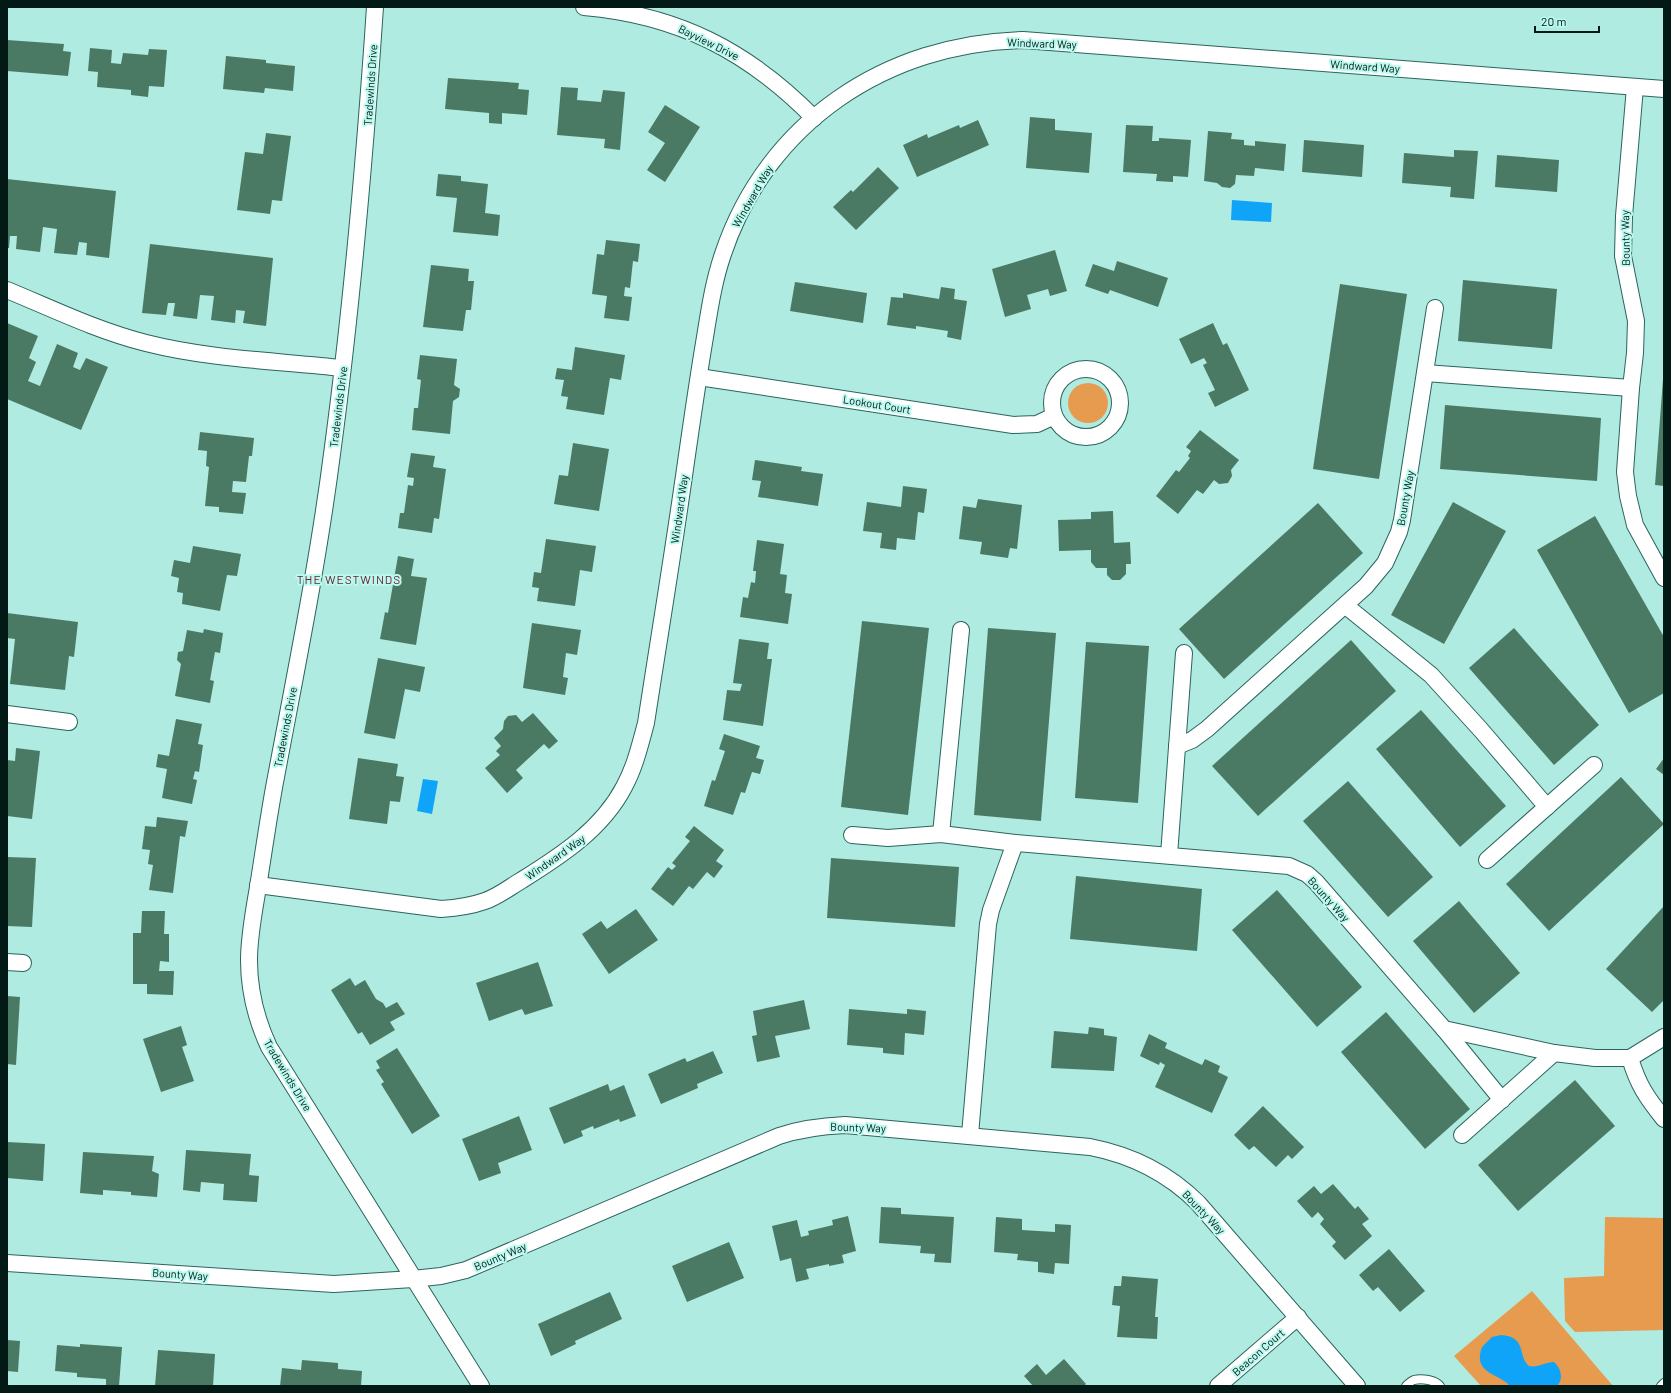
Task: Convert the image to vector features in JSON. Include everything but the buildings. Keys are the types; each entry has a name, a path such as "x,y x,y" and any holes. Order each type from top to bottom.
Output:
{"street":[{"name":"Tradewinds Drive","path":"375,7 359,218 319,550 268,817 249,958 253,1003 269,1047 481,1386"},
{"name":"Bayview Drive","path":"584,7 618,10 648,17 695,33 721,46 771,78 814,118"},
{"name":"Windward Way","path":"258,885 441,909 460,908 487,900 502,892 578,842 611,808 624,787 632,770 646,723 699,377 716,280 723,254 733,228 745,204 775,157 794,136 814,118 838,99 861,84 910,60 937,52 963,46 1017,40 1049,41 1664,89"},
{"name":"Bounty Way","path":"1635,87 1624,216 1623,256 1636,321 1635,353 1625,472 1628,496 1635,525 1664,578"},
{"path":"7,290 98,329 148,344 219,355 342,368"},
{"name":"Bounty Way","path":"1177,746 1192,740 1207,729 1346,606 1382,568 1399,532 1409,478 1435,308"},
{"path":"1088,368 1098,370 1107,375 1114,382 1118,391 1120,410 1116,419 1107,430 1098,436 1083,437 1069,433 1060,426 1054,416 1051,405 1052,393 1058,383 1066,375 1076,370 1088,368"},
{"path":"1425,373 1631,388"},
{"name":"Lookout Court","path":"699,377 1013,425 1037,424 1054,416"},
{"path":"1346,606 1431,675 1481,730 1547,807"},
{"path":"941,834 961,630"},
{"path":"1169,855 1184,653"},
{"path":"7,714 69,722"},
{"path":"1487,860 1594,765"},
{"name":"Bounty Way","path":"852,835 888,838 941,834 1015,843 1289,866 1307,874 1402,979 1502,1100"},
{"path":"970,1136 988,924 991,910 1015,843"},
{"path":"7,962 23,963"},
{"path":"1444,1029 1554,1053 1595,1058 1630,1058 1664,1038"},
{"path":"1462,1135 1554,1053"},
{"path":"1630,1058 1636,1078 1647,1098 1664,1119"},
{"name":"Bounty Way","path":"7,1263 334,1284 414,1280 466,1270 778,1136 795,1131 845,1125 970,1136 1090,1147 1120,1154 1138,1161 1168,1178 1194,1199 1357,1386"},
{"name":"Beacon Court","path":"1218,1386 1298,1317"}],"lane":[{"path":"1406,1386 1414,1380 1426,1379 1437,1382 1440,1386"},
{"path":"1661,1386 1664,1383"}],"shaded area":[{"path":"1092,383 1099,386 1105,392 1108,403 1107,411 1099,420 1092,423 1084,423 1077,420 1069,411 1068,399 1071,392 1080,384"},
{"path":"1605,1217 1664,1218 1664,1330 1575,1332 1565,1321 1564,1278 1604,1276"},
{"path":"1532,1291 1613,1386 1481,1386 1454,1356"}],"water":[{"path":"1232,200 1272,203 1271,222 1231,220"},
{"path":"423,779 438,781 432,814 417,811"},
{"path":"1501,1335 1509,1336 1519,1343 1525,1362 1529,1366 1554,1362 1561,1374 1557,1386 1510,1386 1488,1372 1481,1363 1480,1356 1482,1347 1492,1337"}],"district":[{"name":"THE WESTWINDS","path":"349,579"}]}
